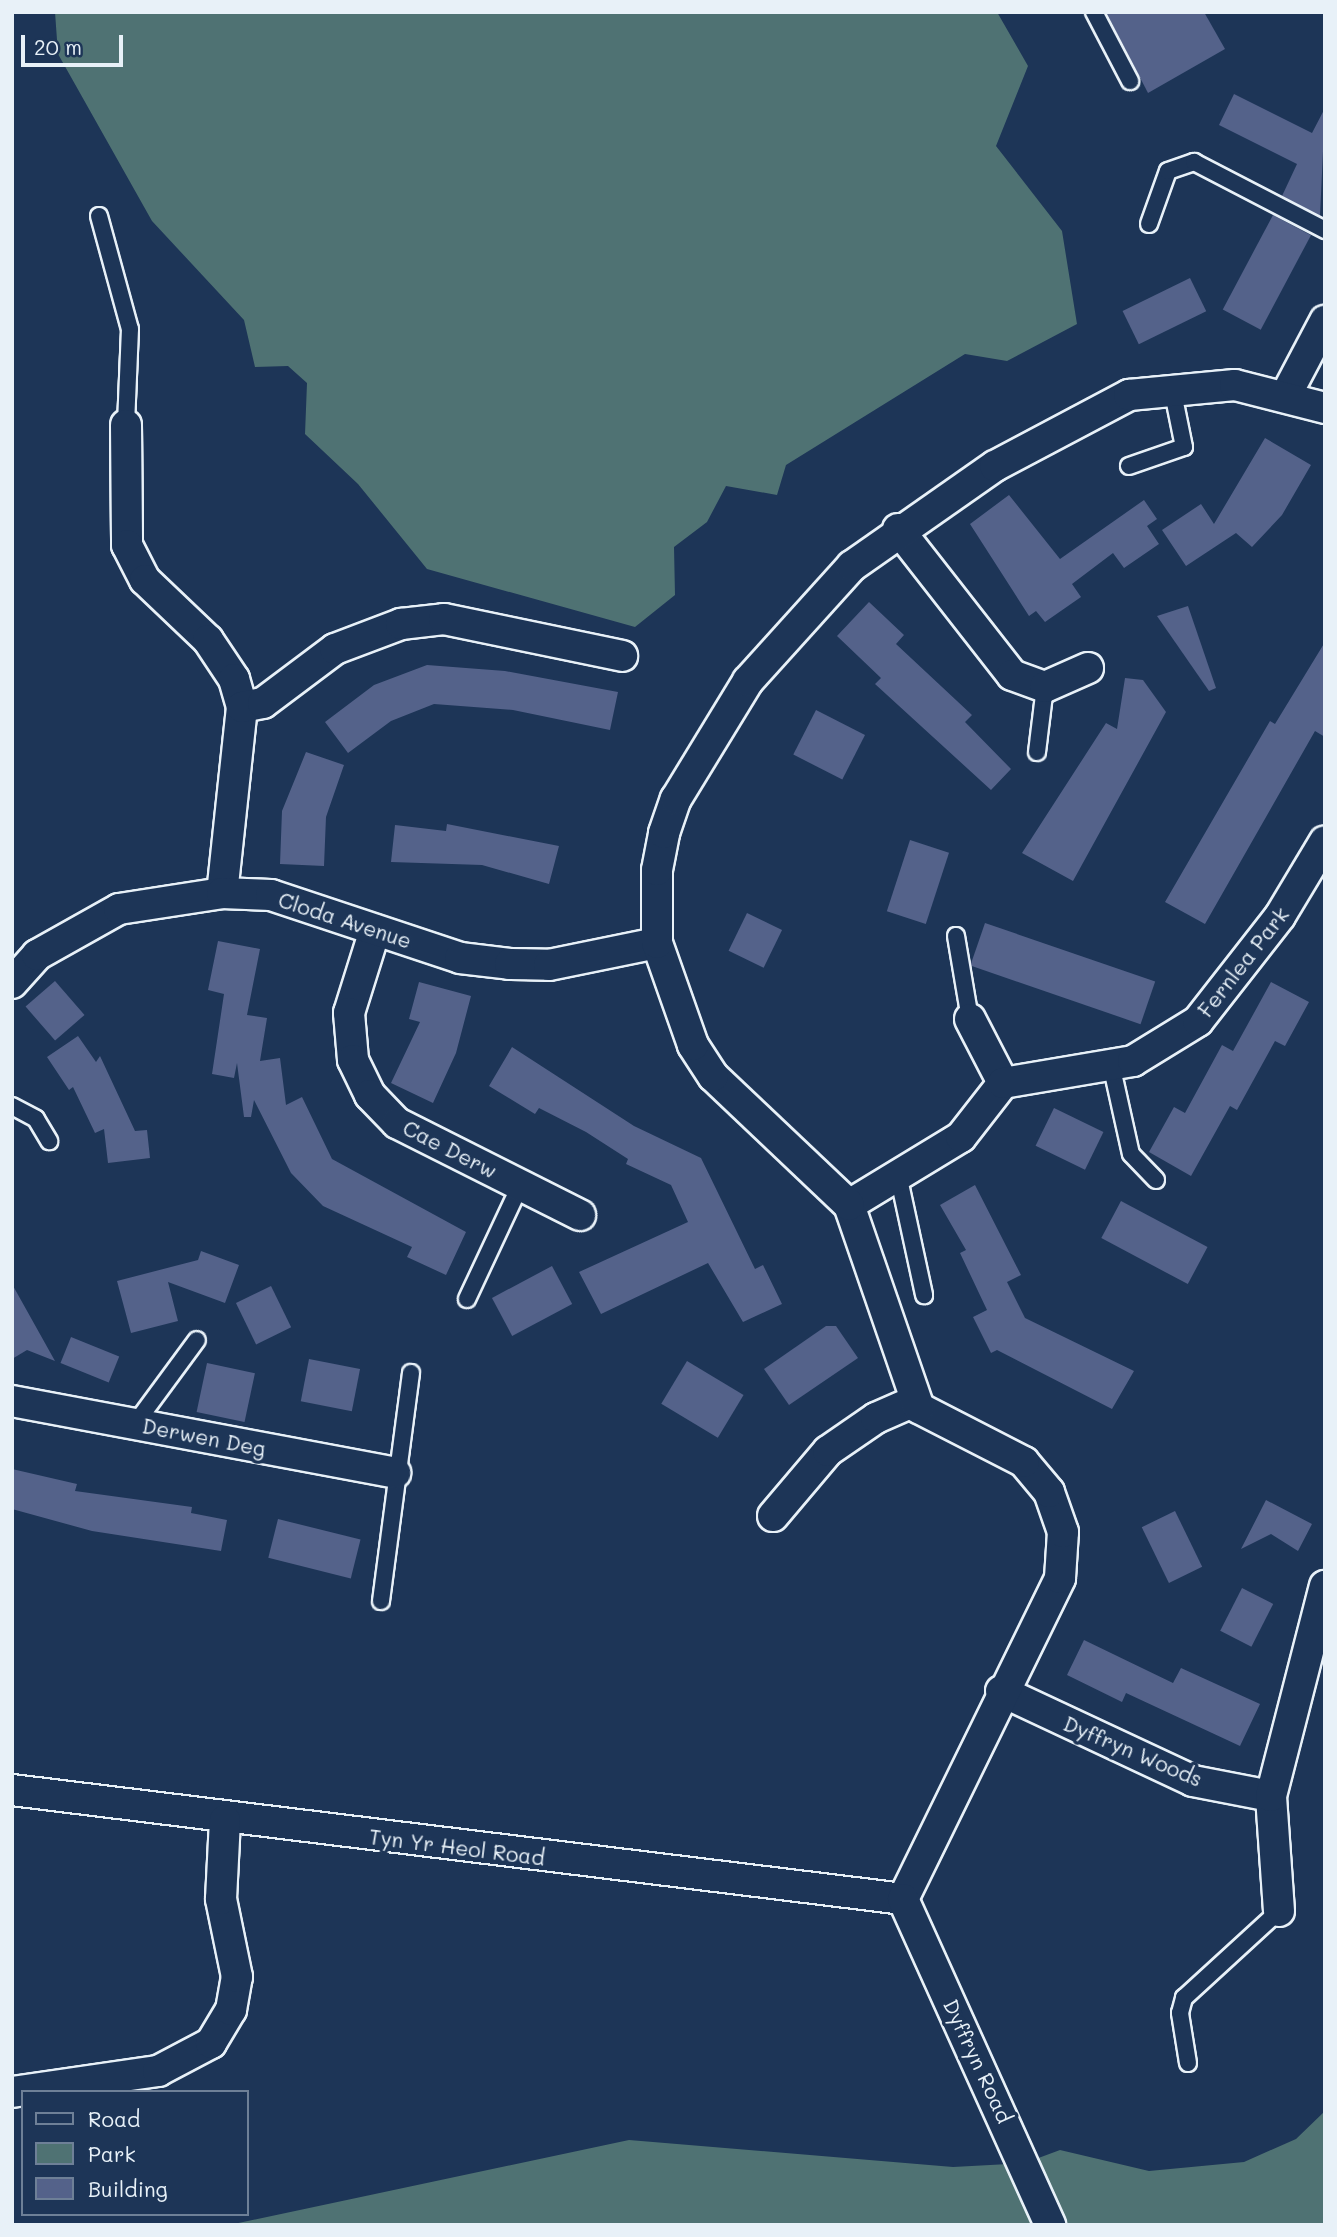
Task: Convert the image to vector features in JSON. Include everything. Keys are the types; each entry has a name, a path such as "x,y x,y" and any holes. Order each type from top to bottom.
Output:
{"street":[{"path":"1286,395 1325,321"},
{"path":"903,1899 1001,1691 1060,1578 1058,1510 1024,1462 938,1420 915,1401 849,1205 713,1076 677,1013 657,943 657,870 676,799 748,681 852,566 898,529 1074,423 1129,395 1172,388 1235,385 1286,395 1325,408"},
{"path":"126,425 127,545 145,580 208,640 234,679 242,707 222,893"},
{"path":"898,529 1012,675 1045,687 1088,668"},
{"path":"242,707 263,703 335,649 401,624 444,619 622,656"},
{"name":"Fernlea Park","path":"1003,1083 1133,1060 1198,1021 1280,916 1325,841"},
{"name":"Cloda Avenue","path":"12,983 37,955 119,909 222,893 271,895 460,958 510,964 549,965 657,943"},
{"name":"Cae Derw","path":"375,930 349,1013 360,1079 397,1123 580,1215"},
{"path":"849,1205 899,1179 961,1137 1003,1083 970,1019"},
{"name":"Derwen Deg","path":"12,1401 395,1473"},
{"path":"773,1516 828,1451 876,1418 915,1401"},
{"path":"1279,1910 1271,1796 1325,1586"},
{"name":"Dyffryn Woods","path":"1001,1691 1193,1781 1271,1796"},
{"name":"Tyn Yr Heol Road","path":"12,1790 225,1820 903,1899"},
{"path":"26,2090 158,2071 211,2043 231,2011 237,1977 221,1899 225,1820"},
{"name":"Dyffryn Road","path":"903,1899 1050,2225"}],"lane":[{"path":"1094,12 1130,81"},
{"path":"1149,224 1168,171 1194,162 1325,230"},
{"path":"99,215 130,329 126,425"},
{"path":"1129,466 1184,447 1172,388"},
{"path":"1037,752 1045,687"},
{"path":"956,936 970,1019"},
{"path":"1111,1064 1130,1154 1156,1180"},
{"path":"12,1106 37,1119 49,1141"},
{"path":"899,1179 924,1295"},
{"path":"467,1299 520,1185"},
{"path":"135,1424 197,1340"},
{"path":"382,1601 395,1473 411,1373"},
{"path":"1188,2063 1180,2012 1184,1998 1279,1910"}],"green space":[{"path":"55,12 997,12 1028,66 996,146 1062,231 1077,324 1007,361 965,354 786,465 777,495 726,486 707,522 674,547 675,595 635,627 427,569 358,484 305,434 307,383 288,366 255,367 244,320 152,221 58,54"},
{"path":"1325,2111 1325,2225 229,2225 629,2140 953,2167 1025,2163 1060,2150 1149,2171 1244,2162 1296,2139"}],"building":[{"path":"1106,12 1204,12 1225,49 1148,93"},
{"path":"1234,94 1312,133 1325,108 1320,216 1282,196 1297,164 1219,125"},
{"path":"1273,215 1311,235 1261,330 1223,309"},
{"path":"1190,278 1206,311 1139,344 1123,311"},
{"path":"1265,438 1311,465 1282,515 1252,547 1236,533 1186,566 1162,530 1201,504 1214,524"},
{"path":"1009,495 1060,559 1144,500 1157,519 1147,526 1159,544 1124,568 1113,553 1072,584 1081,597 1045,622 1036,611 1029,616 970,524"},
{"path":"869,602 904,635 896,644 972,715 965,722 1011,769 991,790 875,684 881,678 837,636"},
{"path":"1188,606 1216,688 1209,691 1157,616"},
{"path":"1325,642 1325,737 1315,731 1205,924 1165,902 1270,721 1275,724"},
{"path":"427,665 505,671 618,692 610,730 513,710 434,704 391,721 348,753 325,722 374,685"},
{"path":"1125,678 1143,680 1166,712 1073,881 1022,853 1106,723 1117,729"},
{"path":"816,710 865,735 842,780 793,755"},
{"path":"306,752 344,765 326,817 324,866 280,864 282,811"},
{"path":"447,824 559,846 549,884 482,865 391,862 395,825 446,831"},
{"path":"910,840 949,853 926,924 887,911"},
{"path":"747,913 782,930 764,968 729,951"},
{"path":"985,923 1155,982 1141,1024 970,966"},
{"path":"218,941 260,949 247,1015 267,1018 260,1061 280,1058 286,1105 302,1097 332,1159 466,1232 446,1275 407,1257 412,1247 323,1206 291,1173 254,1100 251,1117 244,1117 237,1063 234,1078 212,1074 224,994 208,990"},
{"path":"55,981 85,1015 55,1041 26,1007"},
{"path":"419,982 471,996 456,1053 433,1103 391,1083 420,1022 409,1019"},
{"path":"1271,982 1309,1002 1285,1046 1275,1041 1237,1110 1230,1106 1191,1176 1149,1152 1174,1107 1185,1113 1222,1045 1233,1051"},
{"path":"78,1036 96,1062 100,1056 135,1131 147,1130 150,1158 108,1163 104,1129 95,1133 73,1087 69,1090 47,1057"},
{"path":"512,1047 634,1126 701,1158 755,1269 763,1265 782,1304 743,1322 708,1263 601,1314 579,1272 688,1222 671,1185 626,1164 628,1159 586,1132 539,1108 535,1114 489,1086"},
{"path":"1054,1108 1103,1132 1085,1170 1036,1146"},
{"path":"975,1185 1021,1275 1007,1282 1025,1318 1134,1371 1112,1409 997,1350 991,1353 973,1317 987,1310 960,1253 966,1250 940,1205"},
{"path":"1121,1201 1208,1247 1188,1284 1101,1238"},
{"path":"201,1251 239,1265 225,1303 168,1282 178,1321 131,1333 117,1281 198,1260"},
{"path":"552,1266 572,1304 512,1336 492,1298"},
{"path":"12,1284 55,1361 27,1350 12,1359"},
{"path":"271,1286 291,1327 256,1344 236,1303"},
{"path":"826,1326 836,1326 858,1358 789,1405 764,1369"},
{"path":"71,1337 119,1356 109,1382 61,1363"},
{"path":"309,1359 360,1369 352,1411 301,1401"},
{"path":"687,1361 744,1395 718,1438 661,1404"},
{"path":"207,1363 255,1373 245,1422 197,1412"},
{"path":"12,1469 77,1484 75,1491 192,1507 191,1513 227,1520 221,1551 92,1531 12,1509"},
{"path":"1266,1500 1312,1524 1298,1551 1271,1534 1241,1549"},
{"path":"1175,1511 1202,1567 1169,1583 1142,1527"},
{"path":"278,1519 360,1540 351,1578 268,1558"},
{"path":"1242,1588 1273,1604 1251,1647 1220,1631"},
{"path":"1084,1640 1173,1683 1181,1668 1260,1704 1240,1746 1126,1693 1122,1702 1067,1675"}]}
